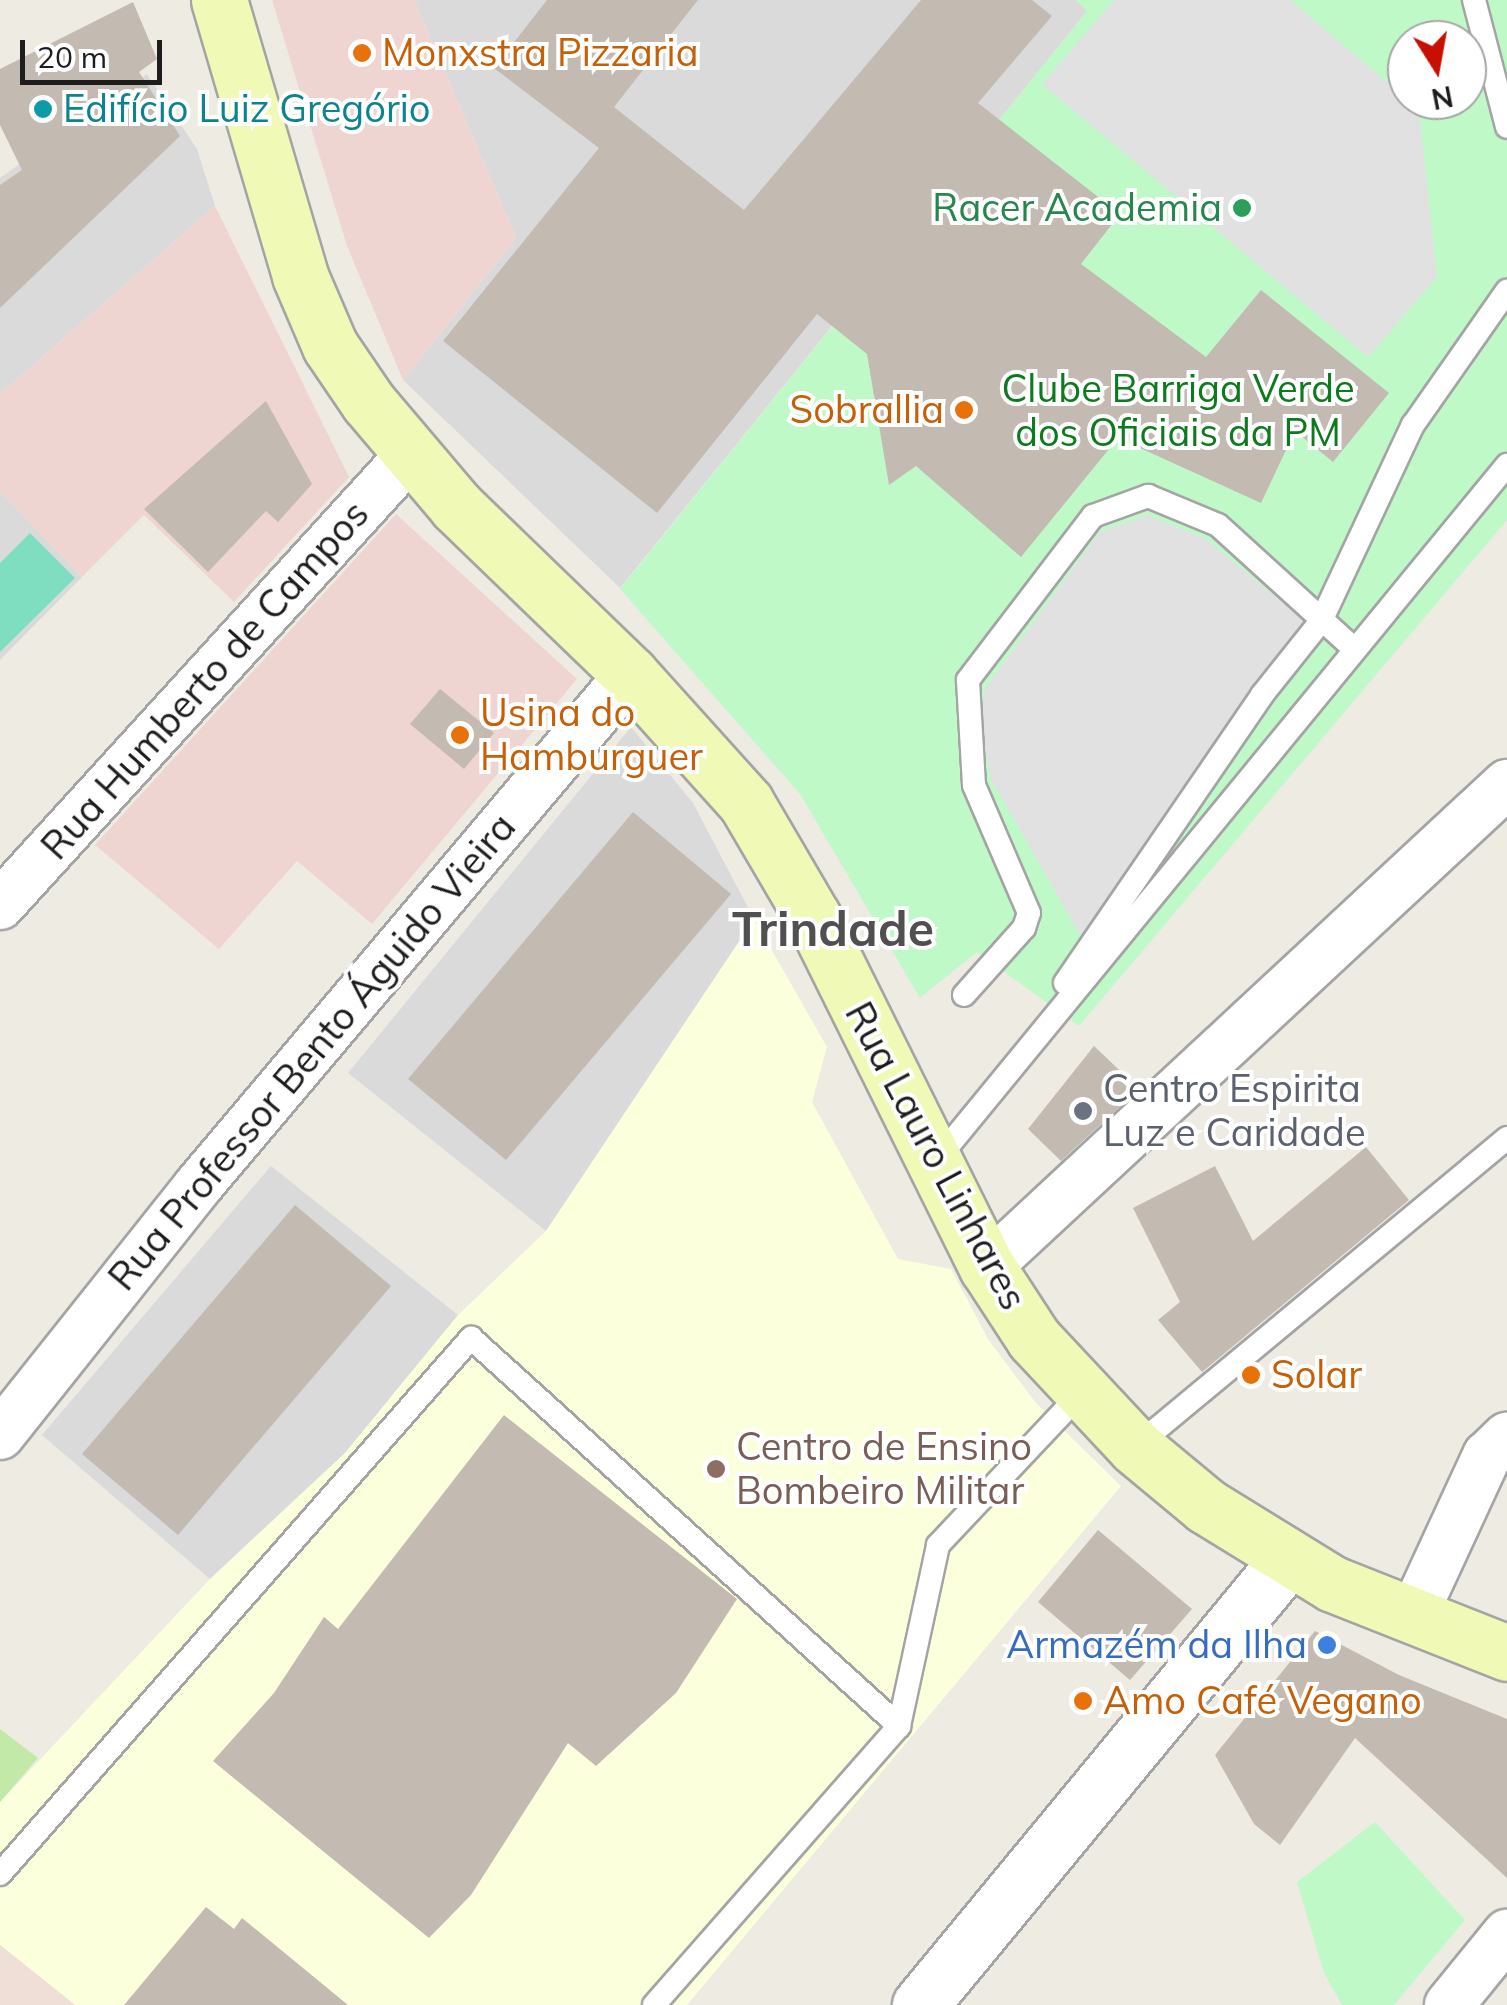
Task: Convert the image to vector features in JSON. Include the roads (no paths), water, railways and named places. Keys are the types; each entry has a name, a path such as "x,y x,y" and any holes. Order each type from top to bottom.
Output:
{"main road":[{"name":"Rua Lauro Linhares","path":"219,0 300,276 330,346 410,455 710,758 778,852 987,1267 1034,1339 1081,1394 1135,1447 1206,1506 1289,1558 1412,1618 1507,1653"}],"street":[{"name":"Rua Humberto de Campos","path":"0,906 410,455"},
{"name":"Rua Professor Bento Águido Vieira","path":"0,1435 198,1186 630,674"},
{"path":"987,1267 1507,784"},
{"path":"1412,1618 1486,1456 1507,1437"},
{"path":"920,2005 1289,1558"},
{"path":"1449,2005 1496,1968"}],"lane":[{"path":"1474,0 1507,127"},
{"path":"1065,983 1262,695 1322,620 1412,425 1507,291"},
{"path":"934,1163 1353,648 1507,466"},
{"path":"964,995 1024,928 1029,913 974,785 968,680 1093,516 1148,496 1218,526 1353,648"},
{"path":"1135,1447 1507,1138"},
{"path":"0,1874 472,1338 899,1726"},
{"path":"654,2005 899,1726 938,1545 1081,1394"}],"place":[{"name":"Monxstra Pizzaria","path":"362,53"},
{"name":"Edifício Luiz Gregório","path":"43,109"},
{"name":"Racer Academia","path":"1242,208"},
{"name":"Sobrallia","path":"964,410"},
{"name":"Usina do Hamburguer","path":"460,735"},
{"name":"Centro Espirita Luz e Caridade","path":"1083,1111"},
{"name":"Solar","path":"1251,1375"},
{"name":"Centro de Ensino Bombeiro Militar","path":"716,1469"},
{"name":"Armazém da Ilha","path":"1327,1645"},
{"name":"Amo Café Vegano","path":"1083,1701"}],"district":[{"name":"Trindade","path":"833,929"}],"park label":[{"name":"Clube Barriga Verde dos Oficiais da PM","path":"1178,411"}]}
